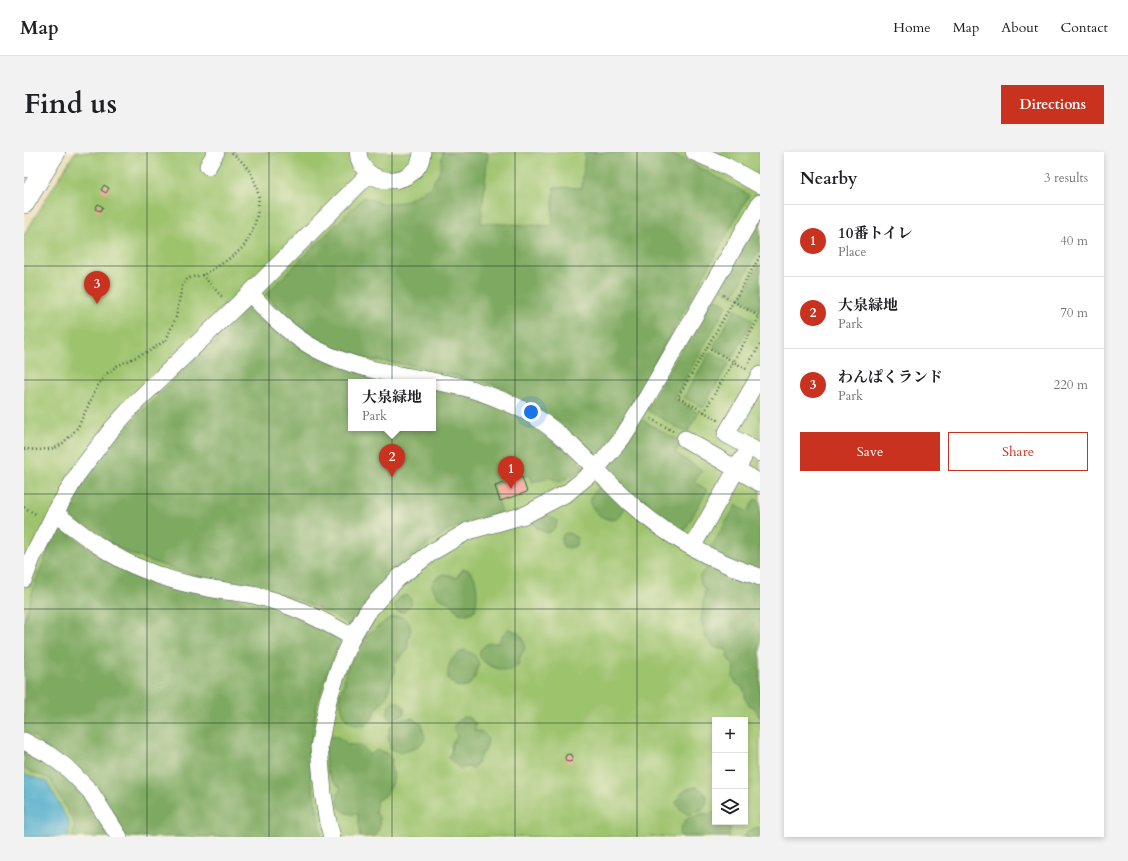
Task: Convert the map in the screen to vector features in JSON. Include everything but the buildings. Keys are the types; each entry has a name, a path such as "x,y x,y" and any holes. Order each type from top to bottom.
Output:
{"main road":[{"path":"24,167 33,152"},
{"path":"24,203 56,152"}],"street":[{"path":"358,152 358,157 362,166 369,174 379,180 390,181 401,179 410,174 418,165 422,152"},
{"path":"694,152 726,166 760,185"},
{"path":"24,579 32,558 55,513 79,472 112,429 132,407 250,293 369,174"},
{"path":"332,837 323,793 320,747 328,700 341,662 352,637 367,612 397,579 432,552 468,531 525,515 567,493 596,469 622,438 639,411 760,203"},
{"path":"250,293 275,320 294,336 316,349 337,359 362,367 420,379"},
{"path":"759,376 726,434 760,453"},
{"path":"436,382 469,389 500,400 528,413 552,428 630,503 652,521 713,559 760,577"},
{"path":"685,439 740,463 760,483"},
{"path":"692,547 740,463"},
{"path":"55,513 81,533 114,555 144,570 180,582 216,590 260,596 294,607 327,622 352,637"},
{"path":"24,740 48,754 66,767 90,791 119,837"}],"path":[{"path":"24,449 39,450 56,448 71,435 80,422 98,385 105,375 117,366 150,350 166,340 176,317 182,286 188,278 202,275 232,257 244,246 254,227 257,213 258,190 247,167 231,152"},
{"path":"730,427 678,397 760,256"},
{"path":"202,275 233,309"},
{"path":"704,412 760,317 734,302"},
{"path":"707,347 759,376"},
{"path":"639,411 685,439"}],"green space":[{"path":"75,152 760,152 760,837 24,837 24,235"},
{"path":"443,152 488,152 481,223 552,226 554,187 582,188 585,152 667,153 688,161 749,195 617,430 594,460 559,422 527,401 492,384 410,365 366,359 333,348 302,329 280,310 266,294 364,197 384,204 403,202 430,187 439,173"},
{"path":"760,213 760,249 733,296 718,287"},
{"path":"760,264 760,308 759,310 740,299"},
{"path":"712,297 727,305 674,399 698,413 687,433 647,410"},
{"path":"247,304 252,305 266,322 394,379 348,379 348,431 436,431 436,389 477,399 519,417 545,432 584,467 560,482 551,478 531,482 529,475 492,486 502,512 470,521 446,532 402,563 377,588 349,625 331,614 306,603 257,586 213,580 180,571 130,554 86,529 68,514 72,500 84,480 109,448 132,422"},
{"path":"735,309 753,320 732,358 713,347"},
{"path":"710,352 729,363 703,408 684,397"},
{"path":"642,420 681,442 675,453 702,470 694,482 707,490 682,535 655,517 605,469"},
{"path":"598,488 610,491 625,507 619,517 613,520 602,517 592,507 592,494"},
{"path":"755,499 760,502 760,573 709,551 736,505 747,512"},
{"path":"542,511 557,521 552,531 548,533 540,530 533,524 532,516"},
{"path":"60,529 109,560 245,602 281,611 303,620 341,640 317,703 312,736 311,778 322,837 127,837 36,738 24,731 24,621 35,583 55,532"},
{"path":"569,533 577,538 577,543 575,546 569,548 563,546 561,540 564,534"},
{"path":"708,568 719,568 760,578 760,718 754,707 749,705 745,699 745,693 742,687 736,683 733,677 734,666 727,657 728,652 726,649 720,649 713,646 705,636 701,621 705,589 701,585 700,577"},
{"path":"463,569 472,573 475,579 477,592 475,610 468,614 459,613 451,603 439,598 432,585 435,579 443,574 456,578"},
{"path":"407,595 411,599 411,604 404,612 397,611 394,607 395,602 400,597"},
{"path":"398,616 404,618 408,622 411,629 407,651 400,657 394,666 395,672 390,683 389,691 385,699 377,708 372,719 364,726 356,725 348,721 344,715 339,697 344,685 345,673 367,635 390,618"},
{"path":"508,629 515,631 521,636 525,646 518,665 510,670 506,670 489,665 481,658 480,653 481,649 488,643 498,643"},
{"path":"464,650 474,655 479,664 474,679 467,687 456,686 448,679 449,665 453,658"},
{"path":"392,702 398,702 404,707 404,715 398,716 393,721 389,718 388,714 388,709"},
{"path":"463,717 469,718 476,726 474,728 475,731 480,731 483,733 488,740 485,751 481,754 477,764 472,768 459,768 449,758 452,750 451,745 457,737 454,728 455,724"},
{"path":"401,718 413,718 422,724 425,737 419,746 411,750 398,752 391,749 388,736 391,726"},
{"path":"333,735 343,740 348,745 361,746 369,755 378,750 386,753 392,759 391,768 394,776 392,785 385,796 377,800 375,811 379,817 379,829 373,837 360,837 358,814 343,811 338,803 338,794 341,788 333,781 326,769 325,736"},
{"path":"24,746 47,760 75,785 111,837 73,837 75,825 50,779 24,769"},
{"path":"696,787 702,790 705,794 707,799 706,805 701,810 689,815 681,810 676,803 679,796 683,792"},
{"path":"712,813 712,825 729,825 729,837 681,837 680,833 682,826 687,819 702,814"},
{"path":"755,828 760,828 760,837 744,837 748,831"}],"water":[{"path":"24,774 47,782 69,823 68,837 24,837"}],"place":[{"name":"わんぱくランド","path":"97,304"},
{"name":"大泉緑地","path":"392,477"},
{"name":"10番トイレ","path":"511,489"}]}
